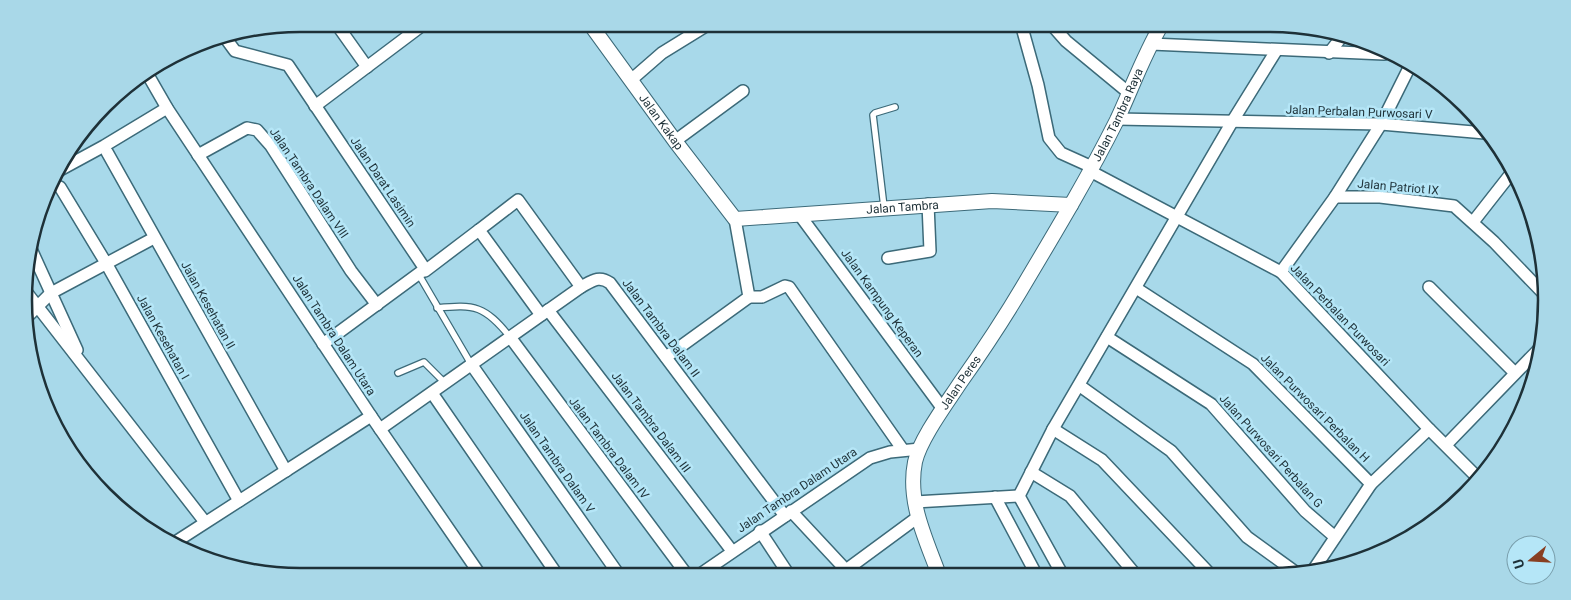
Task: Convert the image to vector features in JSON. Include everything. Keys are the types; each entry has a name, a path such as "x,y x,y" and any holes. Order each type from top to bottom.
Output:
{"street":[{"path":"342,32 367,67"},
{"path":"315,106 413,32"},
{"name":"Jalan Kakap","path":"596,32 675,142 735,219"},
{"path":"631,80 662,53 696,32"},
{"name":"Jalan Perbalan Purwosari","path":"1023,32 1038,85 1049,138 1060,153 1281,272 1428,429 1474,474"},
{"path":"1058,32 1066,41 1129,93"},
{"name":"Jalan Tambra Raya","path":"1071,205 1117,119 1151,44 1154,32"},
{"path":"1329,53 1338,42"},
{"name":"Jalan Darat Lasimin","path":"229,43 235,51 286,64 422,273"},
{"path":"1151,44 1276,51 1375,54"},
{"path":"1019,496 1053,429 1080,386 1232,122 1276,51"},
{"path":"1281,272 1335,197 1380,124 1408,70"},
{"name":"Jalan Tambra Dalam Utara","path":"150,79 167,108 323,344 476,568"},
{"path":"675,142 743,91"},
{"path":"75,155 167,108"},
{"name":"Jalan Perbalan Purwosari V","path":"1117,119 1380,124 1479,133"},
{"name":"Jalan Tambra Dalam VIII","path":"198,155 247,128 257,130 271,146 321,221 351,271 377,305"},
{"name":"Jalan Kesehatan II","path":"108,152 154,238 286,471"},
{"path":"1473,222 1508,177"},
{"name":"Jalan Kesehatan I","path":"60,188 106,263 239,501"},
{"name":"Jalan Patriot IX","path":"1335,197 1380,197 1454,206 1473,222 1538,288"},
{"path":"323,344 422,273 518,200 549,246 580,286"},
{"name":"Jalan Tambra","path":"735,219 928,204 992,202 1071,205"},
{"path":"888,258 930,251 928,204"},
{"name":"Jalan Peres","path":"936,568 918,517 915,502 915,461 943,409 999,327 1071,205"},
{"name":"Jalan Kampung Keperan","path":"799,214 943,409"},
{"path":"735,219 749,298"},
{"name":"Jalan Tambra Dalam III","path":"479,230 732,551"},
{"path":"33,312 51,293 154,238"},
{"path":"36,260 84,366"},
{"name":"Jalan Tambra Dalam II","path":"380,429 580,286 597,279 604,279 610,284 788,514 844,568"},
{"path":"666,357 749,298 762,297 785,286 788,287 903,450"},
{"path":"1430,287 1515,374"},
{"name":"Jalan Purwosari Perbalan H","path":"1136,288 1253,364 1371,484"},
{"path":"32,299 205,522"},
{"name":"Jalan Tambra Dalam IV","path":"510,337 682,568"},
{"name":"Jalan Purwosari Perbalan G","path":"1108,337 1211,404 1305,511 1335,538"},
{"path":"1446,445 1532,356"},
{"name":"Jalan Tambra Dalam V","path":"471,364 613,568"},
{"path":"1080,386 1171,451 1247,537 1288,567"},
{"path":"432,392 553,568"},
{"path":"180,539 371,416"},
{"path":"1053,429 1102,460 1204,568"},
{"path":"1318,563 1371,484 1428,429"},
{"name":"Jalan Tambra Dalam Utara","path":"710,568 760,531 870,458 903,450 920,449"},
{"path":"1031,472 1070,496 1130,568"},
{"path":"915,502 1019,496"},
{"path":"1019,496 1059,568"},
{"path":"995,497 1033,568"},
{"name":"Jalan Tambra Dalam II","path":"849,568 918,517"},
{"path":"760,531 785,568"}],"lane":[{"path":"884,208 873,115 875,112 895,107"},
{"path":"422,273 437,308 471,364"},
{"path":"437,308 467,305 481,309 510,337"},
{"path":"398,373 424,362 445,383"}]}
